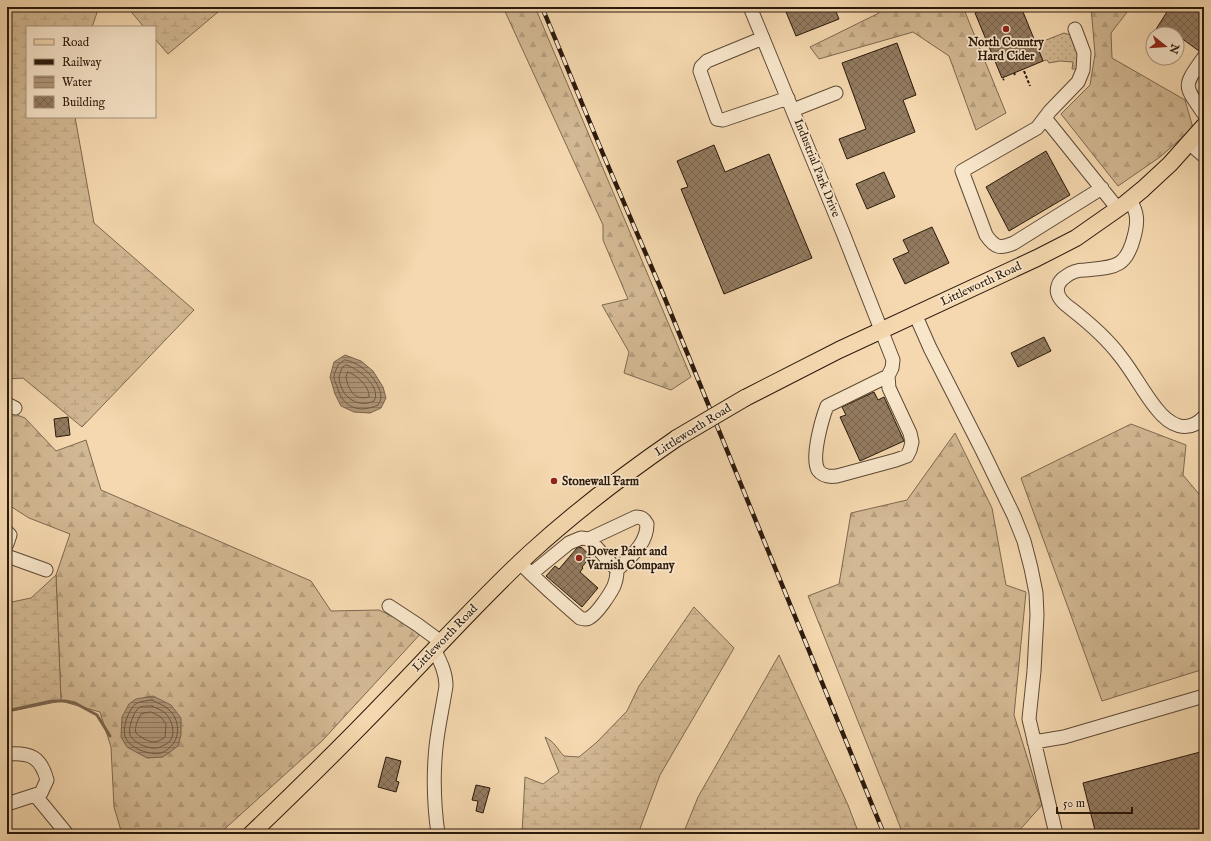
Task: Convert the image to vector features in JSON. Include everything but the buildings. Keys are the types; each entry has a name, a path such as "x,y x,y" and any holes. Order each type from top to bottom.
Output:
{"main road":[{"name":"Littleworth Road","path":"251,834 389,698 437,646 520,563 586,505 638,465 677,438 744,398 915,314 1037,258 1076,238 1124,204 1170,164 1204,126"}],"street":[{"name":"Industrial Park Drive","path":"750,7 882,330 893,360 892,368 888,376"},
{"path":"1075,29 1084,53 1083,70 1078,82 1037,128 962,171 986,235 995,246 1001,247 1014,243 1102,188"},
{"path":"763,38 707,61 701,67 700,71 717,119 723,120 836,93"},
{"path":"1204,57 1188,80 1188,87 1192,97 1204,114"},
{"path":"1045,118 1102,188 1124,204 1136,210 1137,221 1132,246 1128,255 1122,262 1115,266 1069,273 1059,282 1057,288 1058,297 1064,304 1090,324 1108,341 1165,419 1175,425 1189,426 1204,417"},
{"path":"1189,143 1204,156"},
{"path":"915,314 930,348 1014,516 1026,548 1036,593 1037,615 1034,671 1029,719 1056,834"},
{"path":"888,376 889,388 910,433 912,442 907,456 837,476 829,477 822,473 817,468 817,439 827,406 888,376"},
{"path":"520,563 531,574 547,590 580,618 589,618 594,614 609,594 614,585 617,570 639,548 645,539 647,524 641,517 636,516 589,539 576,538 531,574"},
{"path":"7,532 10,536 7,544"},
{"path":"589,539 617,570"},
{"path":"7,556 46,570"},
{"path":"388,606 418,625 437,646 446,681 435,763 435,810 438,834"},
{"path":"1034,742 1064,738 1204,696"},
{"path":"7,754 19,753 28,755 39,762 47,780 41,793 7,804"},
{"path":"35,795 68,834"}],"path":[{"path":"1024,71 1030,86"}],"green space":[{"path":"7,7 99,7 92,26 26,26 26,118 75,118 94,223 194,310 82,427 23,378 7,379"},
{"path":"127,7 224,7 168,54 156,40 156,26 143,26"},
{"path":"503,7 535,7 691,377 671,390 624,373 629,352 602,305 628,299 603,240 603,225"},
{"path":"877,7 963,7 1006,113 976,130 949,56 913,32 819,59 810,47 879,13"},
{"path":"1091,7 1131,7 1111,33 1112,58 1185,100 1193,128 1160,157 1118,186 1061,114 1090,85 1095,54"},
{"path":"1064,33 1071,35 1080,52 1079,69 1072,69 1073,62 1060,61 1049,63 1047,60 1043,61 1036,44"},
{"path":"7,411 25,418 56,451 86,440 101,490 311,581 331,611 379,610 423,631 322,741 219,834 122,834 114,807 111,747 100,712 61,701 56,575 70,534 29,518 7,504"},
{"path":"1131,424 1186,445 1183,475 1204,500 1204,669 1102,701 1021,478"},
{"path":"955,433 992,508 1006,585 1026,592 1014,715 1042,805 1016,834 903,834 808,596 839,584 851,513 907,500"},
{"path":"56,575 61,701 7,712 7,603 31,598"},
{"path":"694,607 734,648 660,775 638,834 522,834 525,777 543,784 559,772 545,737 554,743 564,756 579,757 597,742 627,711 639,686"},
{"path":"779,655 848,805 859,834 683,834 698,797"}],"water":[{"path":"345,355 361,361 373,371 383,387 386,398 381,408 370,413 354,412 341,406 335,394 330,377 334,362"},
{"path":"153,696 171,705 181,718 181,735 178,746 163,757 147,758 127,747 121,737 122,717 129,704 136,699"}],"waterway":[{"path":"7,711 52,701 75,703 97,715 110,736"}],"railway":[{"path":"542,7 661,289 884,834"}],"place":[{"name":"North Country Hard Cider","path":"1006,29"},
{"name":"Stonewall Farm","path":"554,481"},
{"name":"Dover Paint and Varnish Company","path":"579,558"}]}
